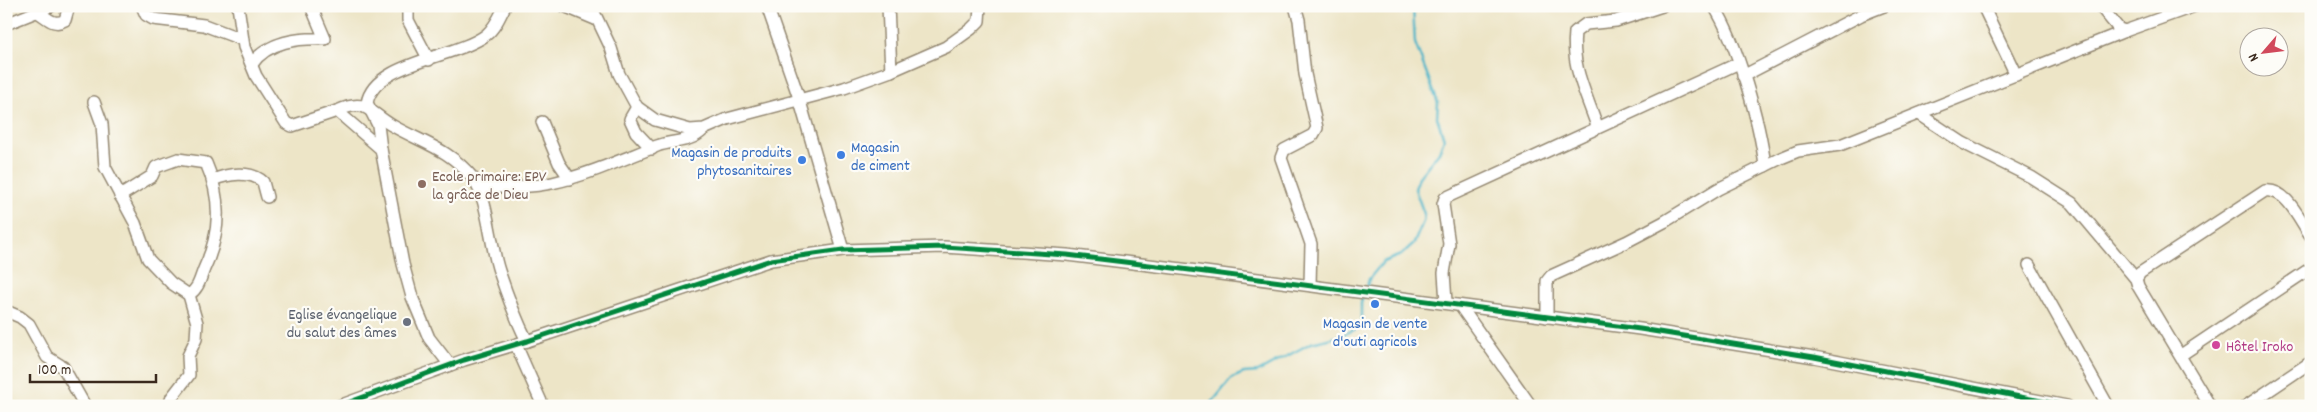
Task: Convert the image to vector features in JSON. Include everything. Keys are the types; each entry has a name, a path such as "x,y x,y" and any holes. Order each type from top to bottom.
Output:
{"street":[{"path":"6,24 51,6"},
{"path":"36,11 54,23 59,24 65,20 69,6"},
{"path":"142,6 146,14 153,19 204,25 241,39"},
{"path":"238,6 241,39 252,64 286,123 292,126 359,104 397,128 442,150 463,168 478,187 499,271 543,406"},
{"path":"252,64 264,51 272,46 298,40 325,39 311,6"},
{"path":"408,6 408,20 429,60"},
{"path":"450,365 429,338 412,297 403,264 378,125 367,103 368,98 382,78 462,47 486,34 495,26 505,6"},
{"path":"564,6 581,15 595,18"},
{"path":"591,6 595,18 611,48 624,84 637,107 655,120 679,129 704,129"},
{"path":"767,6 799,98 843,250"},
{"path":"888,6 891,71"},
{"path":"478,187 535,185 570,178 652,149 691,139 704,129 727,119 799,98 844,88 891,71 946,47 971,29 978,21 980,6"},
{"path":"1295,6 1299,20 1305,74 1317,128 1313,135 1284,150 1281,158 1311,244 1310,285"},
{"path":"1597,126 1576,68 1573,51 1574,32 1586,24 1616,21 1662,6"},
{"path":"1714,6 1726,28 1739,63 1756,123 1765,166"},
{"path":"1742,76 1861,15 1884,6"},
{"path":"1983,6 2016,75"},
{"path":"2100,6 2119,29 2125,31"},
{"path":"1547,317 1548,281 1552,276 1641,234 1718,189 1765,166 1798,151 1840,145 2125,31 2195,6"},
{"path":"1446,302 1444,273 1449,244 1443,204 1445,198 1597,126 1739,63"},
{"path":"94,102 102,124 105,167 135,223 148,258 171,283 189,295 196,315 196,339 188,356 188,375 172,397 169,406"},
{"path":"637,107 630,122 637,134 652,149"},
{"path":"336,111 362,135 381,149"},
{"path":"1918,114 1963,143 2023,173 2072,203 2136,279 2141,292 2181,355 2210,406"},
{"path":"542,122 559,163 570,178"},
{"path":"362,135 378,125"},
{"path":"679,129 681,142"},
{"path":"120,196 152,176 156,166 178,160 206,163 217,191 218,217 213,248 199,283 189,295"},
{"path":"213,180 225,175 252,176 263,182 267,197"},
{"path":"2136,279 2140,273 2266,191 2272,190 2280,194 2311,236"},
{"path":"339,406 450,365 771,260 843,250 944,246 1067,255 1446,302 1462,307 1640,328 1814,357 2067,406"},
{"path":"2029,265 2108,406"},
{"path":"2181,355 2311,268"},
{"path":"1462,307 1531,406"},
{"path":"6,311 20,317 29,324 47,357 63,367 85,406"},
{"path":"2246,406 2311,362"}],"waterway":[{"path":"1366,290 1369,279 1383,262 1401,255 1414,243 1423,222 1424,214 1415,189 1419,177 1439,152 1444,139 1437,117 1438,103 1415,43 1413,6"},
{"path":"1209,406 1232,378 1244,373 1258,372 1311,343 1337,337 1361,327 1361,303 1364,295"}],"cycle path":[{"path":"339,406 464,360 771,260 843,250 944,247 1067,255 1640,329 1814,357 2067,406"}],"place":[{"name":"Magasin de ciment","path":"841,155"},
{"name":"Magasin de produits phytosanitaires","path":"802,160"},
{"name":"Ecole primaire: EPV la grâce de Dieu","path":"422,184"},
{"name":"Magasin de vente d'outi agricols","path":"1375,304"},
{"name":"Eglise évangelique du salut des âmes","path":"407,322"},
{"name":"Hôtel Iroko","path":"2216,345"}]}
